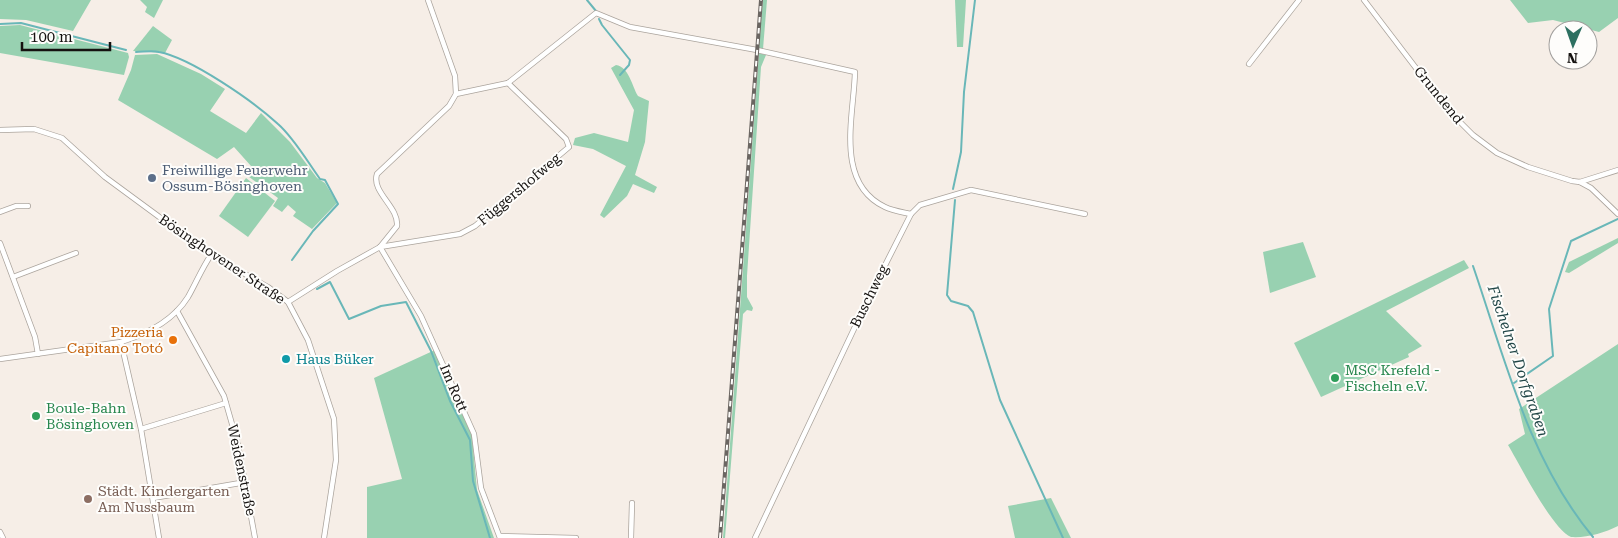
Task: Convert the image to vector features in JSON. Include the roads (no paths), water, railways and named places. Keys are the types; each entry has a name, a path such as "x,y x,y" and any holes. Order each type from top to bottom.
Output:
{"street":[{"path":"288,302 380,247 394,232 398,221 377,185 377,174 449,106 456,94 455,76 428,0"},
{"path":"1250,64 1299,0"},
{"name":"Grundend","path":"1364,0 1448,110 1472,135 1497,153 1528,167 1580,182"},
{"path":"456,94 508,83 591,17 596,14 602,14 611,21 630,27 757,50 855,72 850,152 854,173 868,193 883,206 911,214 920,205 971,190 1085,214"},
{"name":"Függershofweg","path":"380,247 460,234 475,226 569,146 566,139 508,83"},
{"name":"Bösinghovener Straße","path":"0,130 34,129 62,138 105,177 211,255 268,287 288,302 308,340 334,419 336,460 324,538"},
{"path":"1580,182 1618,170"},
{"path":"1580,182 1591,188 1618,214"},
{"path":"0,212 16,206 28,206"},
{"name":"Buschweg","path":"755,538 862,310 911,214"},
{"path":"0,243 35,337 38,354"},
{"name":"Im Rott","path":"380,247 421,316 474,434 481,488 489,514 500,537"},
{"path":"13,277 76,253"},
{"path":"0,359 121,342 156,328 177,311 187,298 211,255"},
{"name":"Weidenstraße","path":"177,311 226,403 246,482 255,538"},
{"path":"121,342 141,429 158,538"},
{"path":"141,429 226,403"},
{"path":"153,498 246,482"},
{"path":"631,538 632,503"},
{"path":"0,532 3,538"},
{"path":"500,537 576,538"}],"waterway":[{"path":"587,0 596,11"},
{"path":"953,189 961,152 964,92 975,0"},
{"path":"599,19 630,60 629,65 620,75"},
{"path":"0,24 21,23 126,50"},
{"path":"136,52 156,51 172,56 204,71 238,93 284,130 320,179 325,180 338,204 313,231 292,260"},
{"path":"955,200 947,295 951,301 968,306 973,312 1000,400 1063,538"},
{"path":"1514,383 1553,356 1549,309 1571,241 1618,219"},
{"name":"Fischelner Dorfgraben","path":"1473,266 1508,372 1535,442 1571,507 1593,537"},
{"path":"317,289 330,282 349,319 381,306 406,302 431,351 450,401 470,440 473,481 490,538"}],"railway":[{"path":"720,538 761,0"}],"place":[{"name":"Freiwillige Feuerwehr Ossum-Bösinghoven","path":"152,178"},
{"name":"Pizzeria Capitano Totó","path":"173,340"},
{"name":"Haus Büker","path":"286,359"},
{"name":"MSC Krefeld - Fischeln e.V.","path":"1335,378"},
{"name":"Boule-Bahn Bösinghoven","path":"36,416"},
{"name":"Städt. Kindergarten Am Nussbaum","path":"88,499"}]}
